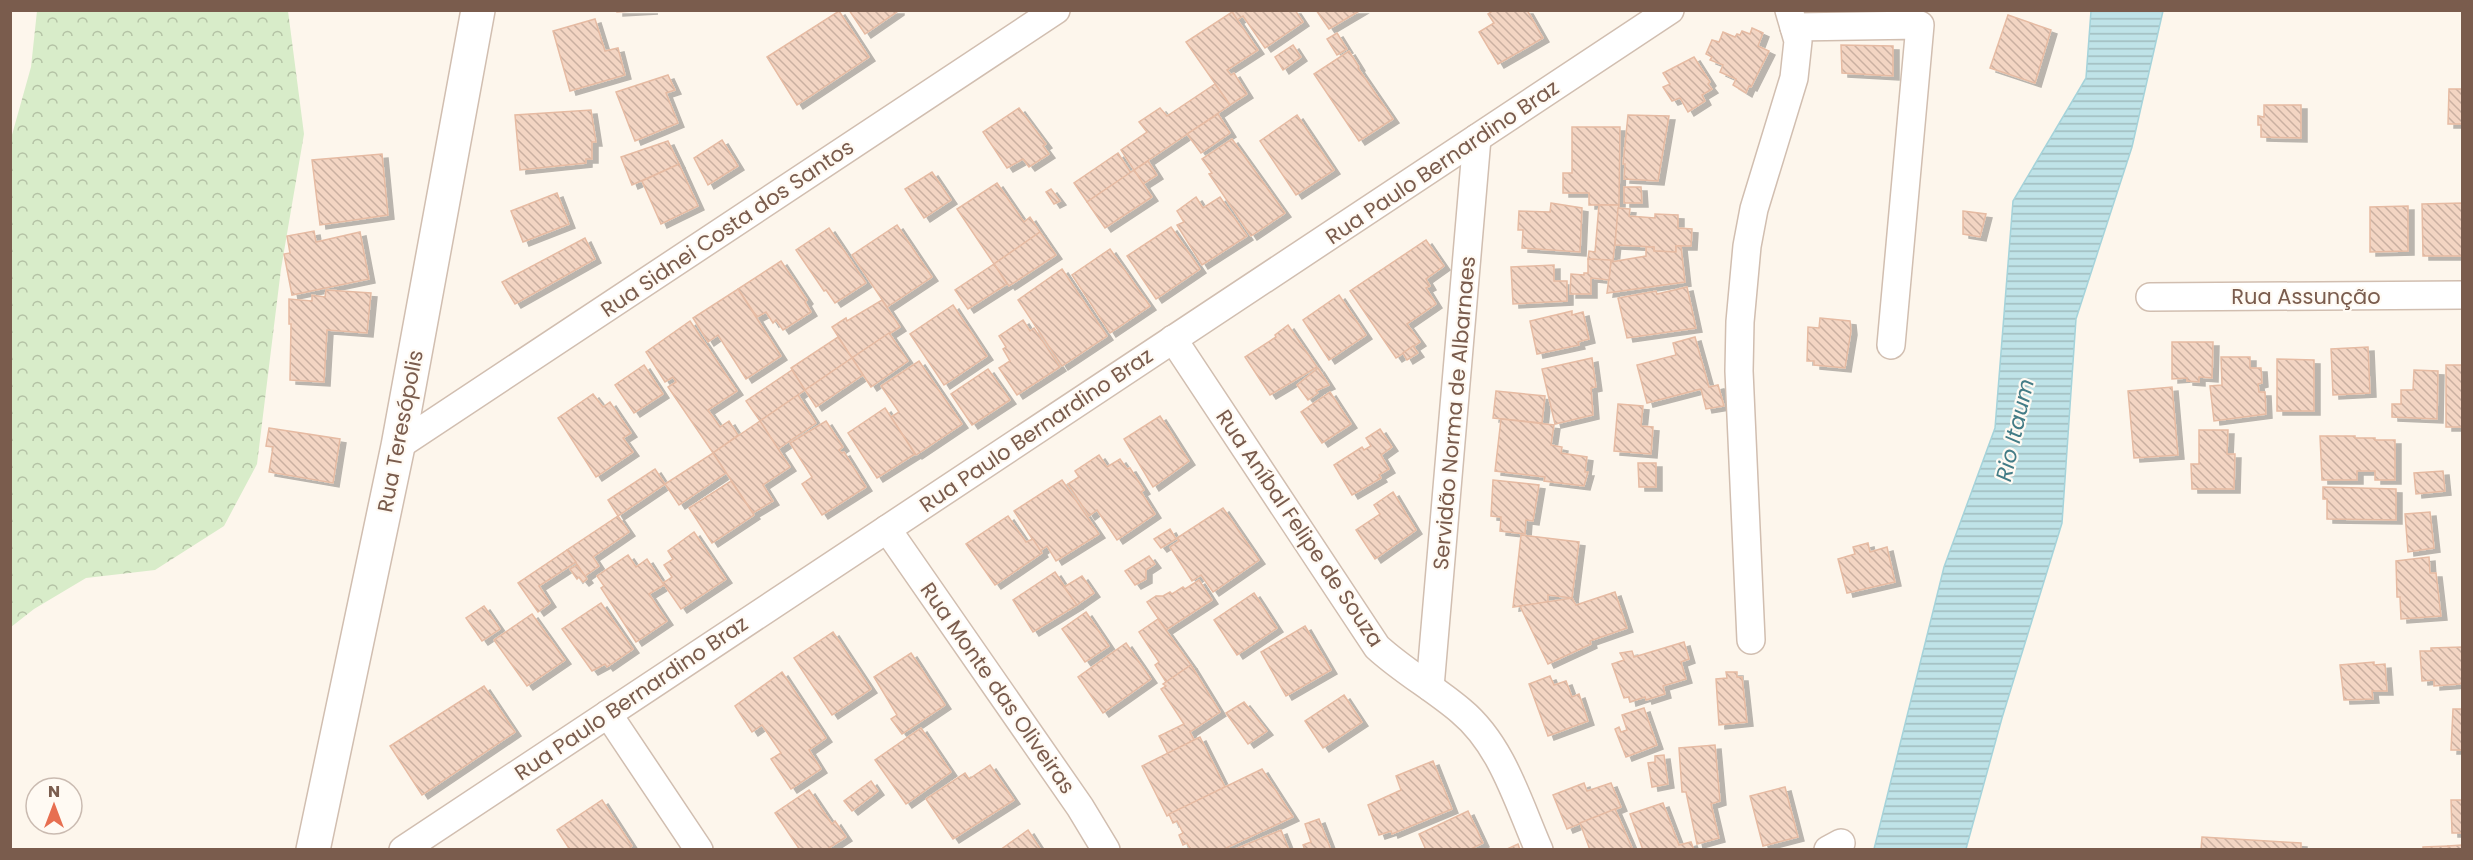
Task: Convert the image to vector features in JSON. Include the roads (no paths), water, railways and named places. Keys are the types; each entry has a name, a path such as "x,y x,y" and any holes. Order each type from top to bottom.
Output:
{"street":[{"name":"Rua Teresópolis","path":"313,849 398,446 478,10"},
{"name":"Rua Sidnei Costa dos Santos","path":"398,446 1056,10"},
{"name":"Rua Paulo Bernardino Braz","path":"404,849 1670,10"},
{"path":"1751,640 1739,371 1740,322 1747,246 1755,208 1794,78 1798,41 1791,19 1920,25 1891,345"},
{"name":"Servidão Norma de Albarnaes","path":"1430,687 1477,138"},
{"name":"Rua Assunção","path":"2150,297 2463,295"},
{"name":"Rua Aníbal Felipe de Souza","path":"1173,339 1377,647 1392,662 1463,712 1483,735 1501,761 1539,849"},
{"name":"Rua Monte das Oliveiras","path":"887,529 1080,807 1106,849"},
{"path":"608,714 699,849"}],"water":[{"name":"Rio Itaum","path":"2091,11 2163,11 2132,147 2076,319 2062,523 2002,718 1966,849 1874,849 1944,567 1995,428 2013,201 2086,78"}]}
